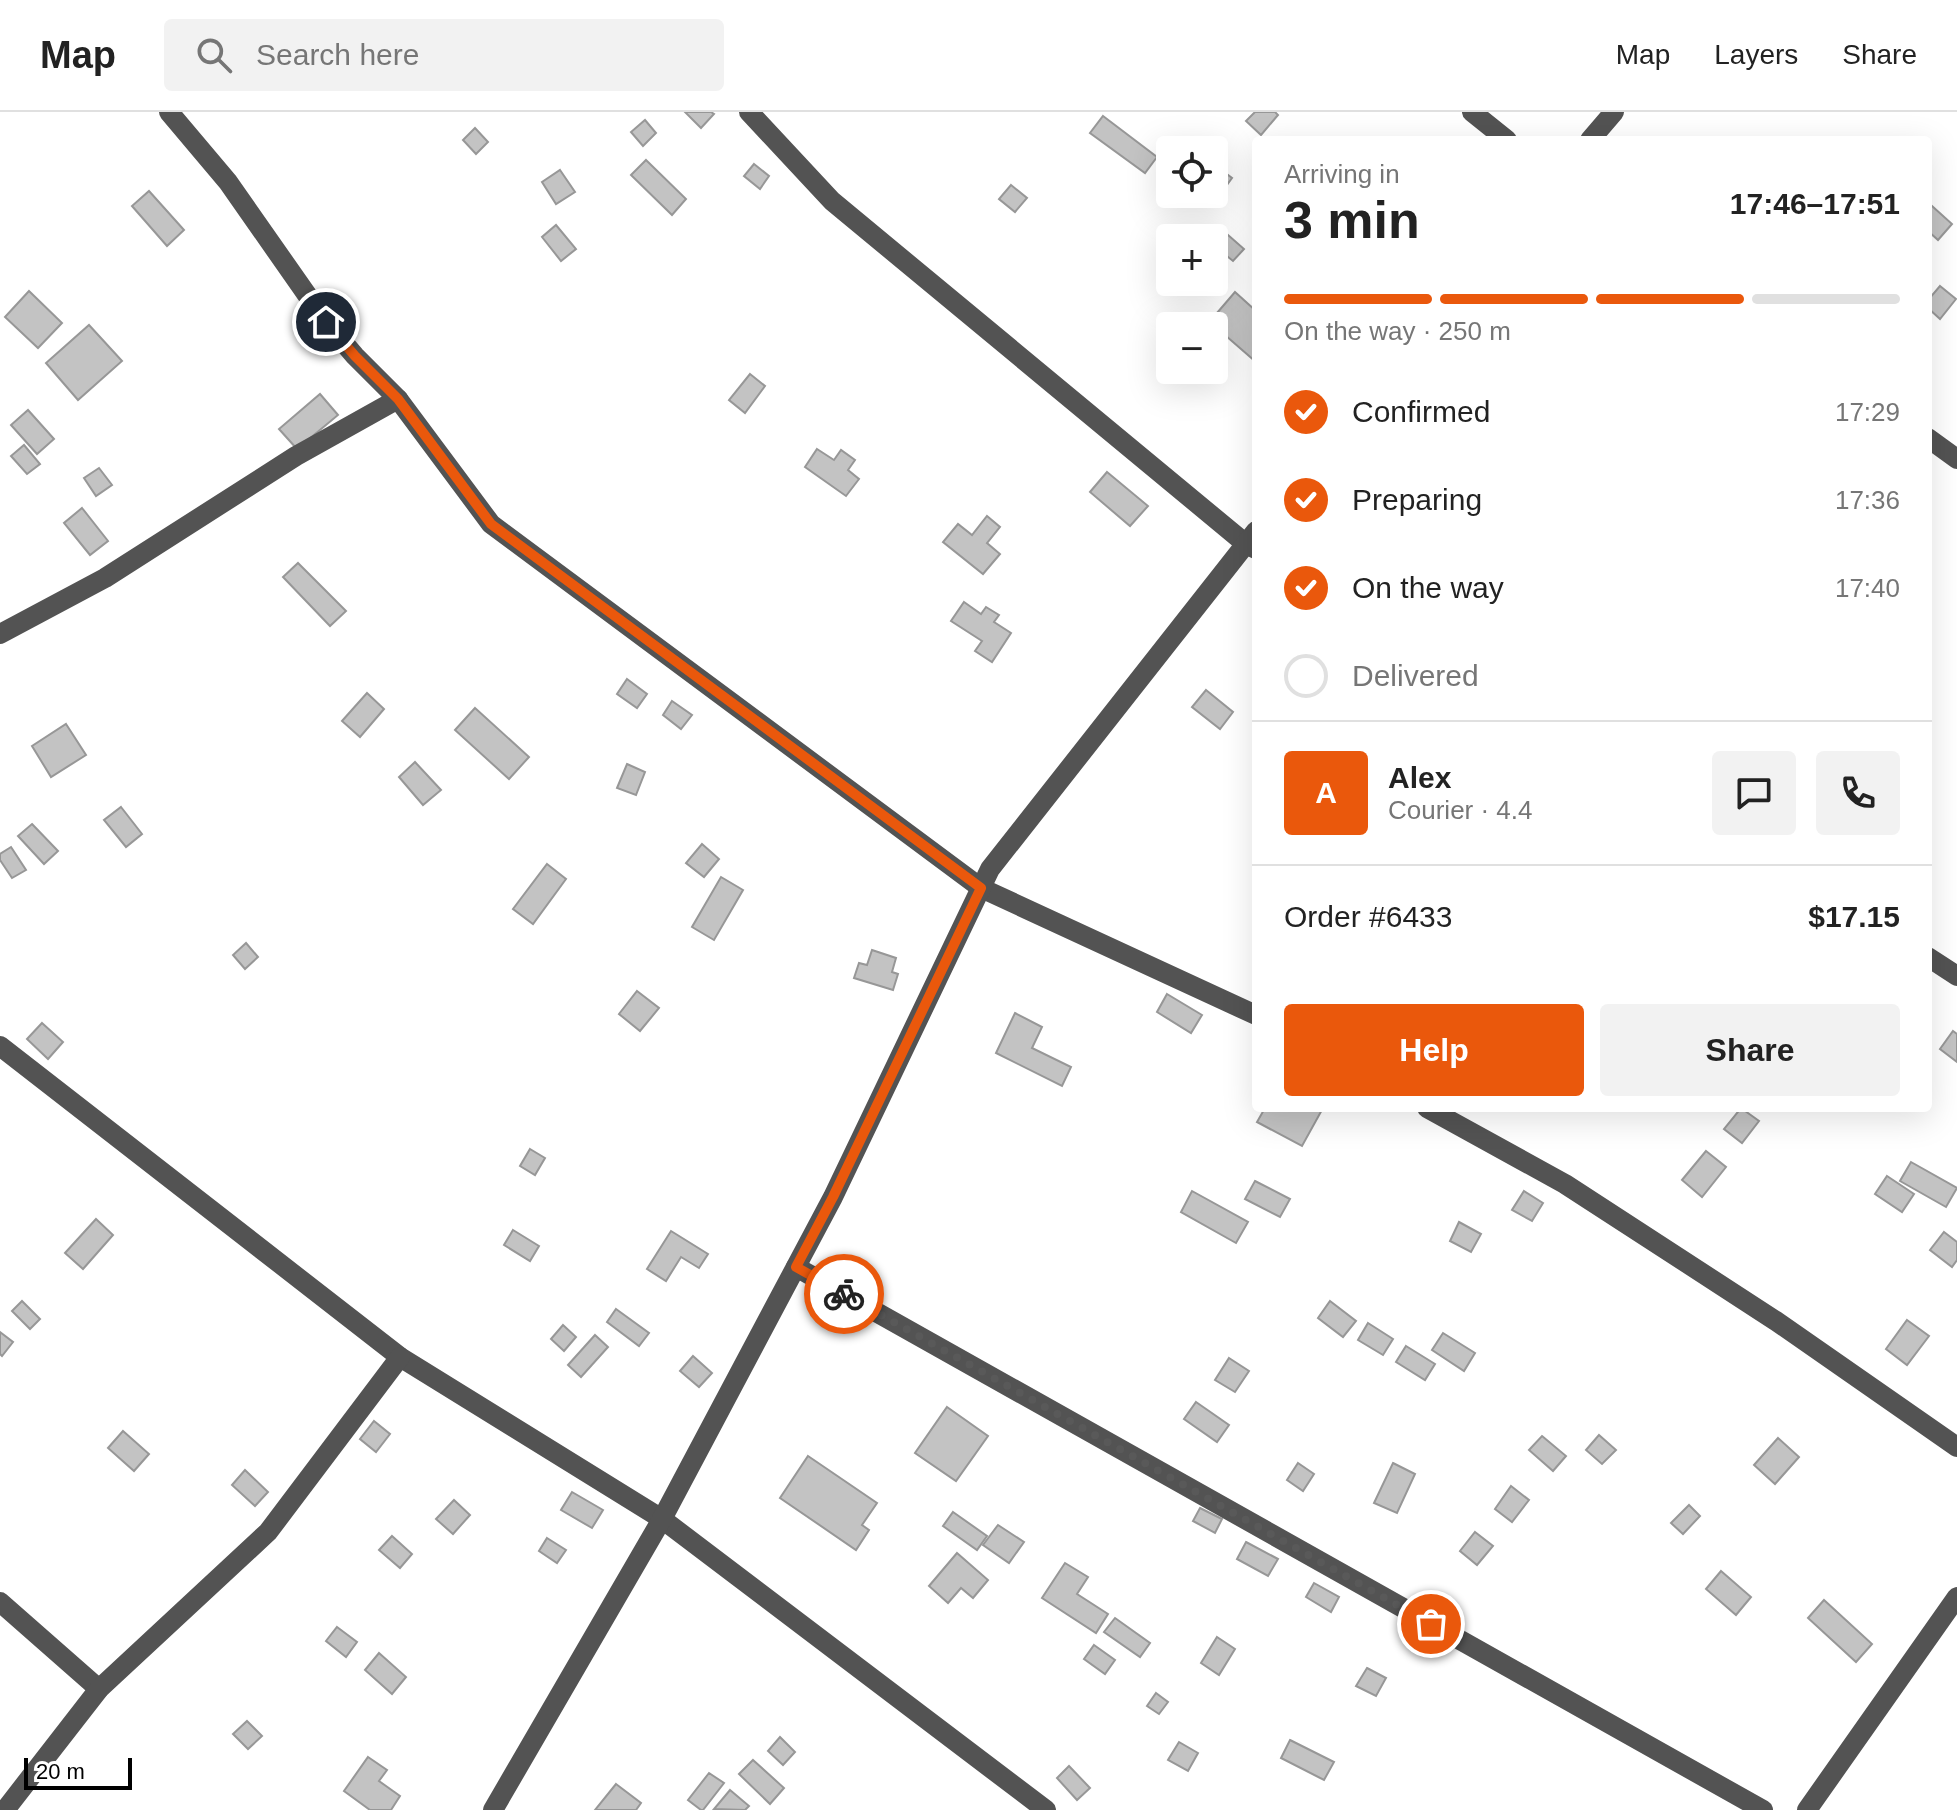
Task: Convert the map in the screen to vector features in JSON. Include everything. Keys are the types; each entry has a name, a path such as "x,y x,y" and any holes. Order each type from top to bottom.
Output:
{"street":[{"path":"169,112 228,182 326,322 398,399 491,524 981,888 1252,1013"},
{"path":"749,112 832,201 1252,540"},
{"path":"1472,112 1502,136"},
{"path":"1593,136 1614,112"},
{"path":"0,634 105,578 283,464 398,399"},
{"path":"1932,441 1957,459"},
{"path":"493,1810 662,1519 833,1197 990,869 1252,542"},
{"path":"1932,960 1957,976"},
{"path":"0,1046 400,1357 662,1519 1046,1810"},
{"path":"1434,1112 1565,1184 1776,1321 1957,1447"},
{"path":"796,1267 1763,1810"},
{"path":"5,1810 99,1689 268,1532 400,1357"},
{"path":"1807,1810 1957,1597"},
{"path":"0,1602 99,1689"}],"building":[{"path":"685,112 711,112 714,114 701,128"},
{"path":"1255,112 1275,112 1278,115 1261,135 1246,121"},
{"path":"1103,116 1156,158 1145,173 1090,133"},
{"path":"645,120 656,133 643,146 631,132"},
{"path":"475,128 488,142 476,154 463,140"},
{"path":"646,160 686,199 672,215 631,175"},
{"path":"754,164 769,176 760,189 744,176"},
{"path":"560,170 575,192 556,204 542,182"},
{"path":"1011,185 1027,198 1015,212 999,199"},
{"path":"149,191 184,230 167,246 132,206"},
{"path":"1932,206 1952,224 1938,240 1932,235"},
{"path":"556,225 576,249 561,261 542,237"},
{"path":"1228,235 1244,249 1233,261 1228,257"},
{"path":"1940,286 1956,299 1940,319 1932,312 1932,295"},
{"path":"29,291 62,323 38,348 5,317"},
{"path":"1235,292 1252,307 1252,359 1228,338 1228,312 1218,312"},
{"path":"89,325 122,361 78,400 46,363"},
{"path":"750,374 765,386 745,413 729,400"},
{"path":"320,394 338,415 297,449 279,429"},
{"path":"28,410 54,439 37,454 11,425"},
{"path":"24,445 40,464 27,474 11,456"},
{"path":"817,449 834,460 841,450 855,460 848,470 859,479 846,496 805,467"},
{"path":"99,468 112,485 96,496 84,478"},
{"path":"1107,472 1148,506 1130,526 1090,492"},
{"path":"82,508 108,541 90,555 64,523"},
{"path":"987,516 1000,527 987,543 1000,554 983,574 943,542 958,524 972,535"},
{"path":"298,563 346,611 330,626 283,577"},
{"path":"964,602 981,614 986,607 999,615 994,622 1011,633 992,662 975,651 982,641 951,621"},
{"path":"627,679 647,694 637,708 617,694"},
{"path":"1206,690 1233,712 1220,729 1192,707"},
{"path":"367,693 384,709 360,737 342,721"},
{"path":"672,701 692,715 681,729 663,715"},
{"path":"475,708 529,757 509,779 455,730"},
{"path":"66,724 86,755 51,777 32,746"},
{"path":"415,762 441,790 423,805 399,777"},
{"path":"627,764 645,772 636,795 617,788"},
{"path":"121,807 142,834 126,847 104,820"},
{"path":"32,824 58,851 44,864 18,836"},
{"path":"702,844 719,859 704,877 686,863"},
{"path":"11,847 26,870 12,878 0,860 0,854"},
{"path":"547,864 566,879 533,924 513,909"},
{"path":"721,877 743,890 714,940 692,927"},
{"path":"246,943 258,957 245,969 233,955"},
{"path":"872,950 896,958 892,972 898,974 893,990 854,978 859,963 867,965"},
{"path":"637,991 659,1008 640,1031 619,1014"},
{"path":"1167,994 1202,1015 1191,1033 1157,1012"},
{"path":"1015,1013 1042,1027 1032,1048 1071,1067 1062,1086 996,1053"},
{"path":"42,1023 63,1042 48,1059 27,1039"},
{"path":"1953,1031 1957,1034 1957,1062 1940,1049"},
{"path":"1263,1112 1321,1112 1302,1146 1257,1122"},
{"path":"1738,1112 1747,1112 1759,1121 1742,1143 1724,1129"},
{"path":"530,1149 545,1158 535,1175 520,1166"},
{"path":"1706,1151 1726,1167 1702,1197 1682,1180"},
{"path":"1911,1162 1957,1188 1946,1207 1900,1181"},
{"path":"1887,1176 1914,1194 1902,1212 1875,1194"},
{"path":"1255,1181 1290,1199 1280,1217 1245,1199"},
{"path":"1192,1191 1248,1222 1236,1243 1181,1212"},
{"path":"1524,1191 1543,1203 1532,1221 1512,1210"},
{"path":"96,1219 113,1235 83,1269 65,1253"},
{"path":"1459,1222 1481,1234 1471,1252 1450,1241"},
{"path":"513,1230 539,1246 530,1261 504,1245"},
{"path":"671,1231 708,1254 699,1268 681,1257 666,1281 647,1269"},
{"path":"1944,1232 1957,1242 1957,1260 1952,1267 1930,1250"},
{"path":"22,1301 40,1319 30,1329 12,1311"},
{"path":"1330,1301 1356,1321 1343,1337 1318,1318"},
{"path":"616,1309 649,1333 639,1346 607,1322"},
{"path":"1907,1320 1929,1336 1907,1365 1886,1349"},
{"path":"1368,1323 1393,1339 1383,1355 1358,1340"},
{"path":"563,1325 576,1337 564,1351 551,1339"},
{"path":"0,1332 13,1342 2,1356 0,1354"},
{"path":"1443,1333 1475,1353 1464,1371 1432,1350"},
{"path":"595,1335 608,1347 581,1377 568,1365"},
{"path":"1406,1346 1435,1364 1425,1380 1396,1362"},
{"path":"693,1356 712,1373 699,1387 680,1371"},
{"path":"1229,1358 1249,1371 1235,1392 1215,1380"},
{"path":"1196,1402 1229,1425 1217,1442 1184,1419"},
{"path":"947,1407 988,1436 956,1481 915,1453"},
{"path":"374,1421 390,1434 376,1452 360,1439"},
{"path":"123,1431 149,1454 134,1471 108,1448"},
{"path":"1599,1435 1616,1450 1602,1464 1586,1450"},
{"path":"1542,1436 1566,1456 1553,1471 1529,1450"},
{"path":"1778,1438 1799,1457 1775,1484 1754,1465"},
{"path":"808,1456 877,1503 862,1525 869,1530 856,1550 780,1498"},
{"path":"1298,1463 1314,1474 1303,1491 1287,1480"},
{"path":"1393,1463 1415,1474 1397,1513 1374,1503"},
{"path":"245,1470 268,1492 255,1506 232,1485"},
{"path":"1511,1486 1529,1500 1512,1522 1495,1509"},
{"path":"572,1492 603,1510 592,1528 561,1510"},
{"path":"454,1500 470,1515 453,1534 436,1519"},
{"path":"1689,1505 1700,1516 1683,1534 1671,1523"},
{"path":"1200,1508 1222,1519 1215,1533 1193,1521"},
{"path":"953,1512 987,1536 977,1550 943,1526"},
{"path":"998,1525 1024,1542 1009,1563 983,1545"},
{"path":"1475,1532 1493,1546 1477,1565 1460,1551"},
{"path":"392,1536 412,1554 400,1568 379,1550"},
{"path":"547,1538 566,1550 557,1563 539,1551"},
{"path":"1246,1542 1278,1559 1268,1576 1237,1559"},
{"path":"957,1553 988,1580 973,1598 961,1588 948,1603 929,1586"},
{"path":"1065,1563 1088,1577 1077,1594 1108,1614 1096,1633 1042,1598"},
{"path":"1721,1571 1751,1597 1736,1615 1706,1589"},
{"path":"1314,1583 1339,1597 1331,1612 1306,1597"},
{"path":"1824,1600 1872,1644 1856,1662 1808,1618"},
{"path":"1115,1618 1150,1643 1140,1657 1104,1632"},
{"path":"337,1627 357,1642 346,1657 326,1641"},
{"path":"1217,1637 1235,1649 1219,1675 1201,1663"},
{"path":"1094,1645 1115,1660 1105,1674 1084,1659"},
{"path":"379,1653 406,1677 392,1694 365,1670"},
{"path":"1367,1668 1386,1678 1376,1696 1356,1686"},
{"path":"1156,1693 1168,1702 1159,1714 1147,1706"},
{"path":"247,1721 262,1736 248,1749 233,1734"},
{"path":"780,1737 795,1752 783,1765 768,1751"},
{"path":"1290,1740 1334,1762 1324,1780 1281,1758"},
{"path":"1179,1742 1198,1753 1188,1771 1168,1760"},
{"path":"368,1757 387,1770 379,1781 400,1796 391,1810 370,1810 344,1791"},
{"path":"753,1760 784,1788 770,1804 739,1774"},
{"path":"1069,1766 1090,1788 1077,1800 1057,1778"},
{"path":"709,1773 724,1783 701,1810 688,1800"},
{"path":"616,1784 641,1803 636,1810 595,1810"},
{"path":"730,1790 749,1806 745,1810 714,1809"}],"way so far":[{"path":"844,1294 1431,1624"}],"route":[{"path":"326,322 398,399 491,524 981,888 833,1197 796,1267 844,1294"}]}
